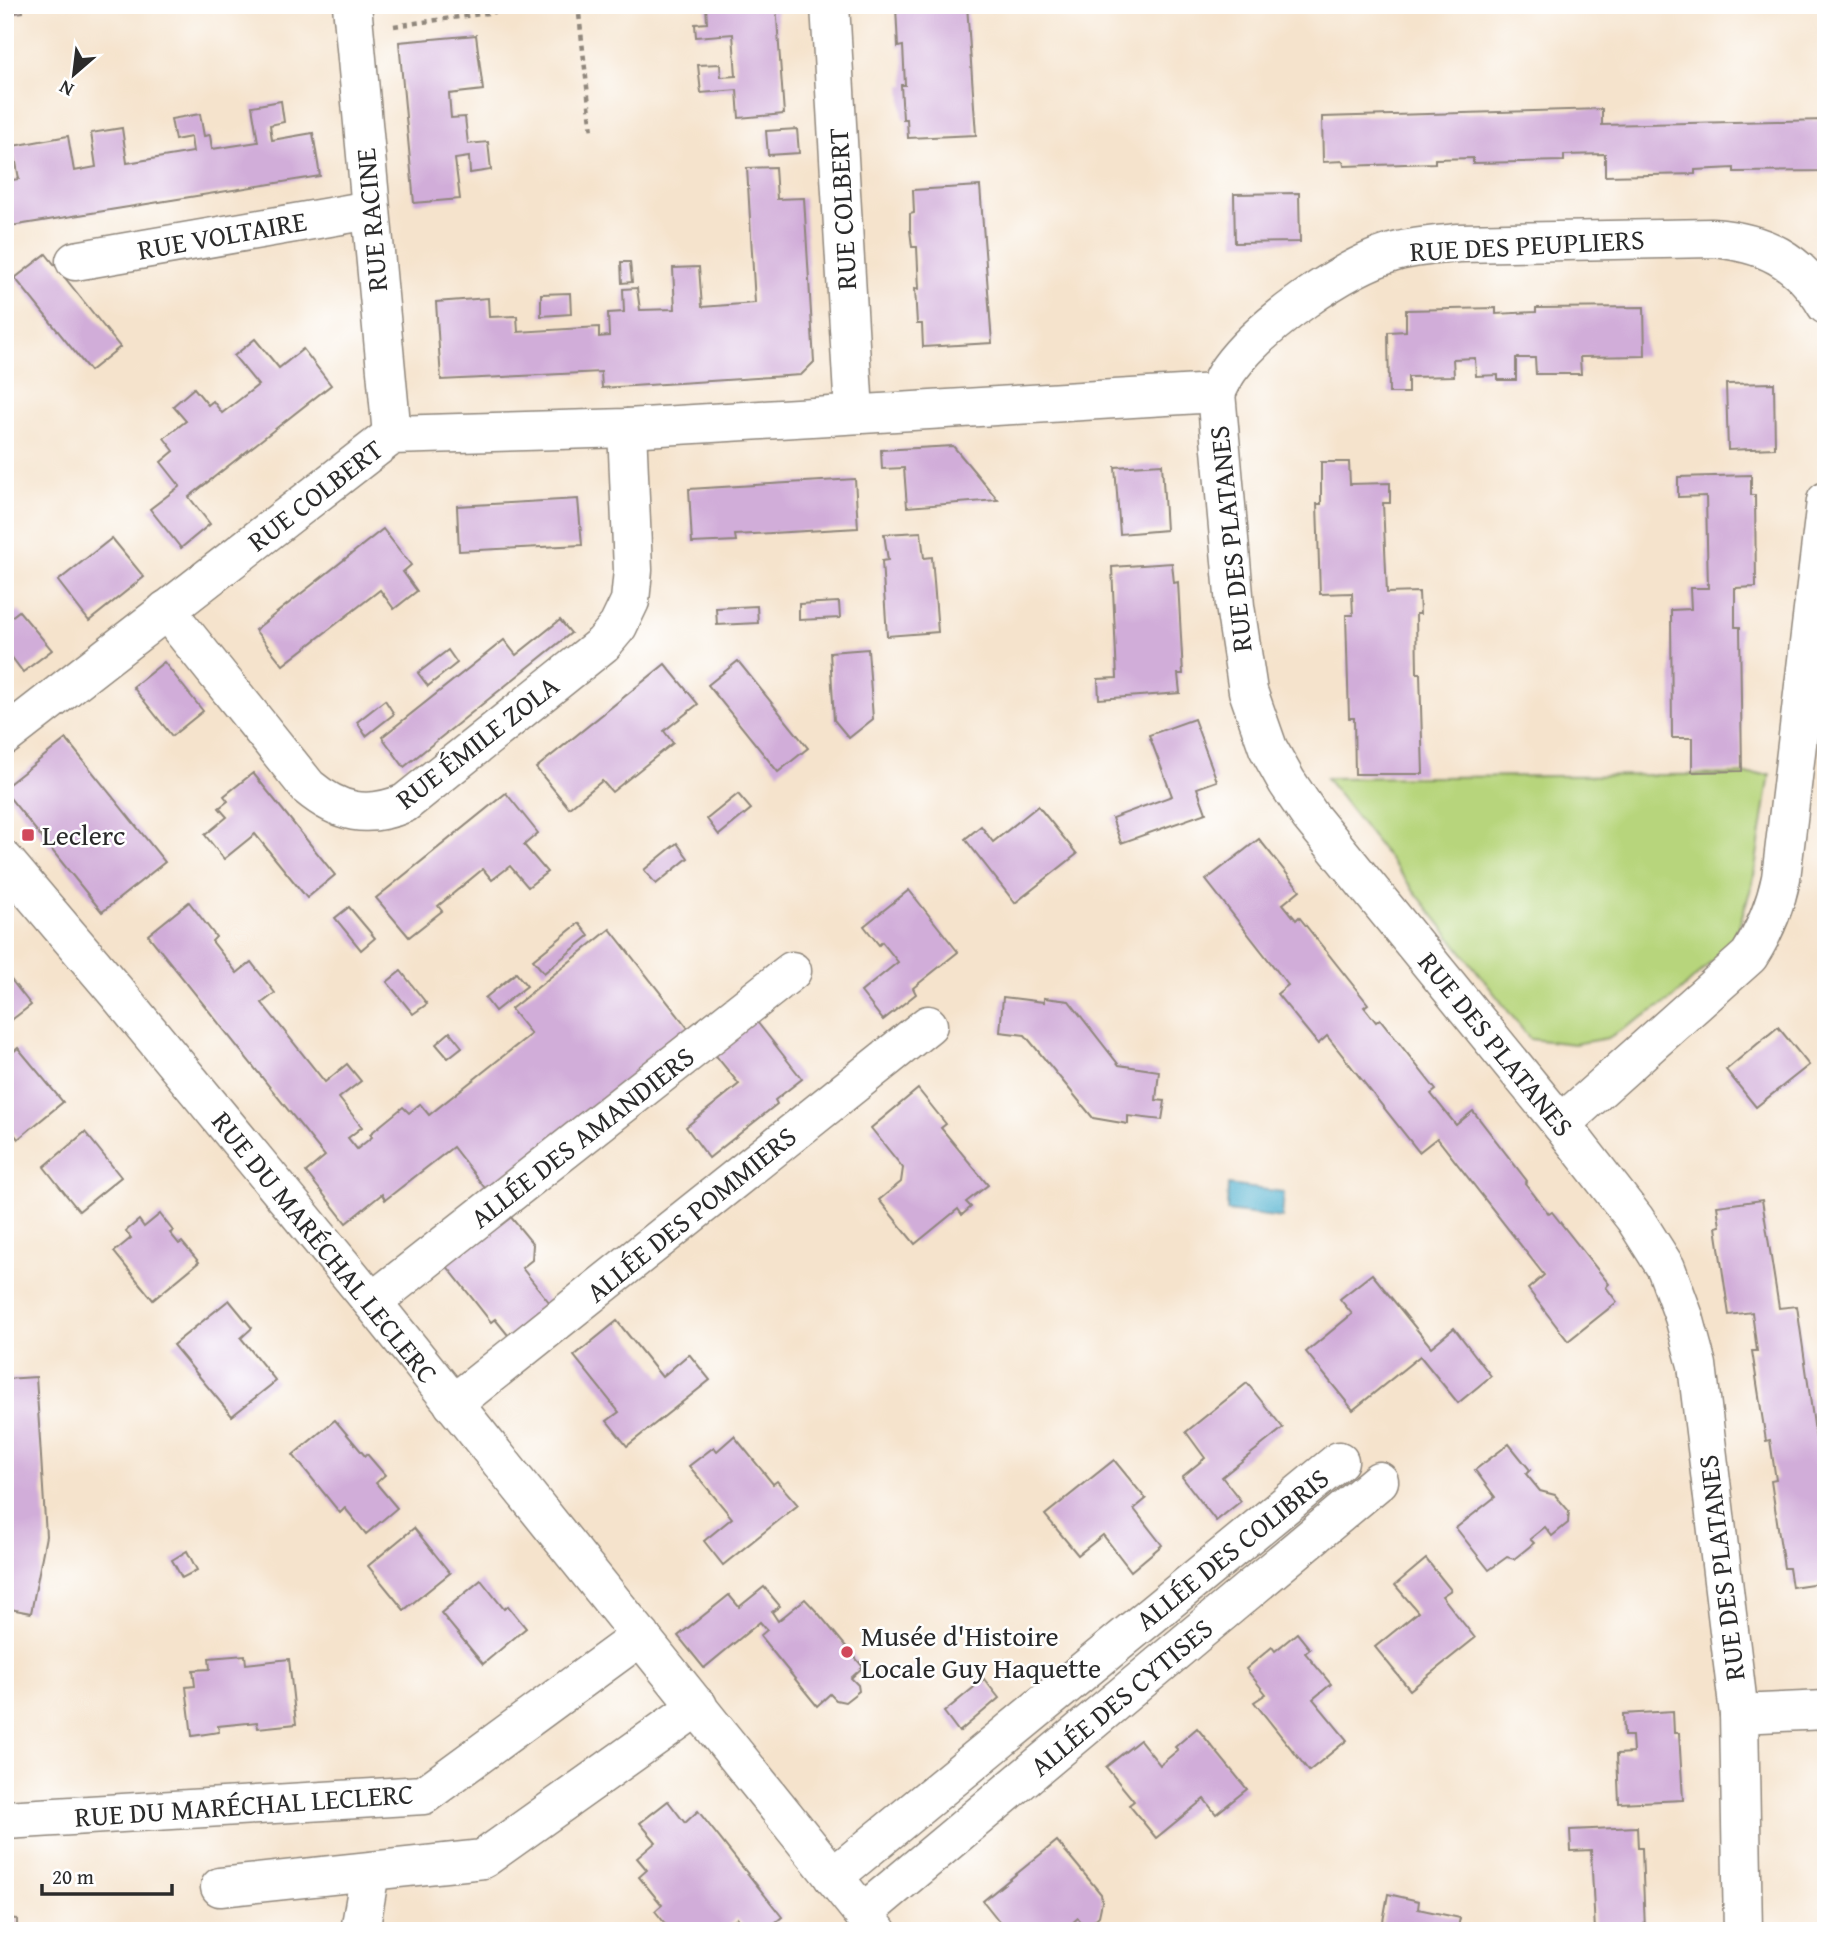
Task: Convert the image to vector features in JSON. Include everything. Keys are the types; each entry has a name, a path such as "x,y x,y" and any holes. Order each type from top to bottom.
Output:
{"street":[{"name":"RUE COLBERT","path":"830,5 854,414"},
{"name":"RUE RACINE","path":"354,18 392,435"},
{"name":"RUE VOLTAIRE","path":"75,261 370,210"},
{"name":"RUE DES PEUPLIERS","path":"1216,393 1228,370 1246,348 1276,321 1359,265 1393,252 1422,246 1472,242 1712,237 1734,239 1757,245 1783,257 1802,272 1826,304"},
{"name":"RUE COLBERT","path":"5,736 392,435 627,428 1216,393"},
{"name":"RUE DES PLATANES","path":"1216,393 1242,667 1255,717 1268,748 1310,816 1635,1219 1666,1268 1684,1317 1697,1365 1739,1714 1743,1931"},
{"name":"RUE ÉMILE ZOLA","path":"166,610 308,787 324,800 344,808 385,812 405,803 603,644 618,626 630,601 633,570 627,428"},
{"path":"1561,1124 1749,956 1765,931 1776,904 1781,878 1818,654 1826,501"},
{"name":"RUE DU MARÉCHAL LECLERC","path":"5,861 118,993 372,1302 870,1922"},
{"name":"ALLÉE DES AMANDIERS","path":"372,1302 792,971"},
{"name":"ALLÉE DES POMMIERS","path":"453,1404 928,1025"},
{"name":"ALLÉE DES COLIBRIS","path":"833,1877 1339,1461"},
{"name":"ALLÉE DES CYTISES","path":"870,1922 1379,1482"},
{"name":"RUE DU MARÉCHAL LECLERC","path":"5,1820 424,1795 641,1636"},
{"path":"220,1888 483,1859 698,1706"},
{"name":"RUE DES PLATANES","path":"1739,1714 1826,1710"},
{"path":"360,1931 370,1872"}],"path":[{"path":"354,18 545,5"},
{"path":"578,5 592,132"}],"green space":[{"path":"1770,774 1753,882 1734,941 1671,1000 1608,1038 1574,1044 1530,1039 1326,778"}],"water":[{"path":"1228,1185 1284,1192 1282,1218 1227,1211"}],"building":[{"path":"5,5 22,5 23,12 5,14"},
{"path":"706,5 776,5 784,114 739,118 737,90 701,93 698,65 720,64 721,77 736,76 733,34 696,37 695,24 707,23"},
{"path":"967,5 976,135 908,138 907,119 903,119 901,85 905,85 903,46 898,47 896,7"},
{"path":"476,35 483,90 449,94 451,118 465,117 468,144 488,142 491,170 470,173 469,157 455,159 460,199 414,203 399,42"},
{"path":"281,101 284,122 270,125 272,140 313,133 320,176 5,227 5,181 19,179 13,146 68,136 74,171 96,167 91,133 122,128 127,163 193,152 191,137 175,140 171,119 200,114 204,136 210,135 212,149 258,142 252,106"},
{"path":"1602,109 1602,125 1826,120 1826,171 1734,172 1734,168 1695,170 1695,174 1605,176 1605,154 1564,155 1564,161 1473,163 1473,158 1435,159 1435,163 1344,166 1343,161 1323,162 1322,117"},
{"path":"797,129 799,153 768,155 766,131"},
{"path":"775,167 777,199 804,198 814,362 801,375 602,388 601,372 441,380 436,302 488,298 489,317 517,316 518,332 599,327 599,337 609,336 608,313 624,312 623,289 637,288 640,310 675,309 673,268 699,267 702,307 755,303 747,168"},
{"path":"980,186 992,343 923,347 922,324 917,324 917,247 912,247 910,230 910,214 914,213 913,190"},
{"path":"1299,193 1300,242 1235,243 1234,194"},
{"path":"46,254 120,347 90,371 15,278"},
{"path":"621,262 630,262 632,282 622,283"},
{"path":"570,293 571,314 541,316 541,294"},
{"path":"1644,307 1645,356 1580,357 1581,374 1536,374 1535,358 1516,358 1516,380 1498,380 1498,375 1476,376 1475,358 1453,359 1454,376 1408,377 1408,393 1389,393 1388,332 1406,331 1406,310 1496,308 1496,314 1536,312 1536,308"},
{"path":"255,339 279,368 303,349 331,385 189,497 210,524 181,548 150,509 180,486 161,462 174,451 164,438 186,421 173,406 194,388 208,405 213,401 222,413 258,385 234,356"},
{"path":"1774,383 1775,448 1728,450 1726,384"},
{"path":"953,446 998,500 907,507 904,468 882,469 881,450"},
{"path":"1321,462 1349,462 1350,484 1390,483 1390,503 1383,503 1387,593 1419,592 1420,614 1416,614 1417,673 1420,673 1423,774 1355,774 1354,718 1349,718 1346,615 1353,615 1352,593 1320,594 1317,504 1321,504"},
{"path":"1162,464 1166,530 1120,534 1115,467"},
{"path":"1751,475 1751,495 1755,495 1756,587 1735,588 1735,627 1740,627 1742,771 1692,772 1692,738 1672,738 1671,610 1691,609 1690,588 1708,588 1706,496 1678,497 1678,477"},
{"path":"855,479 858,528 735,535 736,541 692,543 689,489"},
{"path":"578,499 582,545 459,551 457,506"},
{"path":"383,529 411,565 403,572 417,591 394,609 380,590 283,665 255,630"},
{"path":"921,532 924,558 932,557 938,632 887,636 882,561 888,560 884,534"},
{"path":"112,538 144,577 89,621 58,581"},
{"path":"1172,563 1174,583 1178,582 1183,674 1178,674 1180,693 1099,699 1098,679 1117,678 1112,567"},
{"path":"839,602 840,618 799,620 799,604"},
{"path":"757,606 758,623 717,625 716,608"},
{"path":"19,611 52,650 23,672 5,648 5,622"},
{"path":"560,620 571,633 404,767 382,737 504,640 516,655"},
{"path":"868,649 873,719 849,738 834,720 830,652"},
{"path":"448,650 457,663 428,686 418,673"},
{"path":"738,661 808,748 778,772 708,685"},
{"path":"164,662 203,711 172,736 133,687"},
{"path":"665,664 698,704 664,731 673,743 612,792 602,781 569,808 536,768"},
{"path":"385,700 394,714 366,736 357,722"},
{"path":"1194,719 1217,781 1197,788 1206,813 1121,843 1112,818 1172,796 1149,735"},
{"path":"66,739 165,862 102,912 5,792 5,787"},
{"path":"253,773 335,875 307,898 255,834 224,859 205,835 227,817 219,808 228,801 224,796"},
{"path":"506,793 538,833 524,845 547,872 528,887 510,866 492,880 483,869 438,906 442,911 409,937 376,898"},
{"path":"738,794 751,809 719,835 707,819"},
{"path":"1038,806 1077,854 1015,903 965,839 981,826 993,842"},
{"path":"1259,839 1300,890 1283,904 1296,920 1299,917 1368,1004 1364,1007 1376,1022 1380,1019 1436,1090 1431,1094 1456,1125 1473,1111 1549,1214 1552,1212 1609,1284 1606,1287 1617,1302 1568,1341 1528,1289 1544,1275 1437,1138 1419,1152 1327,1036 1318,1044 1277,994 1288,985 1206,880"},
{"path":"677,843 688,858 656,884 644,870"},
{"path":"909,890 958,952 913,988 916,994 883,1020 861,992 898,962 882,942 879,945 864,926"},
{"path":"189,902 216,937 212,941 237,973 251,962 275,993 262,1003 325,1082 347,1064 361,1081 339,1098 362,1127 348,1138 357,1149 372,1137 370,1134 403,1107 409,1113 420,1104 429,1115 531,1034 511,1009 610,929 691,1032 488,1192 453,1147 385,1200 382,1194 346,1223 306,1172 325,1156 148,935"},
{"path":"349,907 375,938 361,950 335,918"},
{"path":"579,923 589,936 544,973 533,960"},
{"path":"401,971 427,1004 413,1014 387,982"},
{"path":"5,972 31,1005 5,1025"},
{"path":"516,973 527,986 495,1011 485,998"},
{"path":"1003,997 1044,1002 1044,998 1069,1001 1119,1065 1159,1071 1156,1100 1165,1101 1162,1120 1128,1116 1128,1124 1093,1118 1025,1035 1000,1032"},
{"path":"754,1018 802,1079 775,1100 777,1104 709,1158 686,1127 739,1084 712,1051"},
{"path":"1778,1027 1809,1065 1756,1107 1726,1070"},
{"path":"450,1032 462,1047 448,1058 436,1044"},
{"path":"18,1048 63,1102 18,1139 5,1123 5,1059"},
{"path":"918,1089 946,1124 941,1128 988,1185 966,1202 971,1207 962,1215 958,1209 915,1244 879,1200 901,1182 903,1168 871,1128"},
{"path":"85,1132 121,1177 79,1211 44,1167"},
{"path":"1762,1200 1779,1308 1797,1306 1818,1453 1826,1452 1826,1582 1792,1587 1789,1568 1784,1568 1771,1481 1776,1480 1770,1440 1766,1441 1752,1351 1757,1351 1752,1312 1729,1315 1716,1227 1720,1226 1717,1206"},
{"path":"505,1210 533,1244 532,1260 522,1268 553,1307 512,1340 495,1319 491,1322 442,1260"},
{"path":"160,1214 173,1231 170,1233 179,1244 182,1242 199,1262 153,1300 114,1252 131,1238 126,1231 139,1220 144,1227"},
{"path":"1372,1274 1431,1347 1454,1328 1491,1376 1458,1403 1420,1356 1353,1410 1306,1352 1352,1314 1340,1299"},
{"path":"229,1300 252,1328 241,1338 276,1381 232,1416 173,1345"},
{"path":"617,1321 662,1377 689,1354 710,1380 627,1446 607,1421 619,1412 574,1356"},
{"path":"36,1377 46,1536 31,1613 5,1608 5,1570 9,1549 5,1484 5,1379"},
{"path":"1247,1383 1283,1428 1222,1477 1241,1501 1216,1521 1182,1477 1205,1458 1186,1432"},
{"path":"335,1420 385,1475 376,1483 397,1508 366,1534 345,1508 340,1513 293,1455"},
{"path":"734,1436 773,1484 777,1481 798,1505 723,1565 704,1541 732,1518 689,1466 714,1447 717,1451"},
{"path":"1509,1444 1530,1470 1526,1474 1540,1491 1555,1495 1569,1511 1568,1523 1552,1536 1545,1527 1530,1539 1534,1543 1514,1559 1507,1557 1489,1570 1456,1528 1495,1497 1475,1470"},
{"path":"1114,1460 1146,1499 1134,1509 1162,1545 1131,1571 1103,1535 1078,1555 1045,1515"},
{"path":"414,1528 450,1573 404,1610 368,1566"},
{"path":"187,1551 197,1570 182,1578 172,1560"},
{"path":"1426,1559 1451,1590 1442,1596 1475,1638 1410,1690 1375,1647 1418,1612 1395,1585"},
{"path":"481,1580 504,1609 508,1606 526,1628 483,1664 441,1613"},
{"path":"764,1587 780,1606 772,1612 778,1621 805,1599 818,1613 863,1667 851,1678 858,1685 859,1691 845,1702 836,1700 830,1694 817,1706 760,1636 767,1630 760,1622 704,1668 678,1636 729,1595 739,1607"},
{"path":"1297,1633 1310,1649 1305,1653 1331,1684 1313,1699 1347,1740 1309,1771 1254,1702 1266,1694 1246,1669 1272,1647 1275,1651"},
{"path":"245,1655 246,1664 289,1659 296,1724 258,1728 257,1722 218,1726 219,1732 192,1736 186,1687 195,1686 193,1670 210,1669 209,1658"},
{"path":"984,1679 999,1698 959,1732 944,1712"},
{"path":"1673,1711 1674,1733 1679,1733 1683,1800 1619,1803 1617,1754 1633,1753 1632,1736 1624,1736 1623,1714"},
{"path":"1197,1728 1247,1789 1216,1814 1204,1799 1156,1838 1129,1805 1134,1801 1106,1767 1140,1740 1160,1765 1178,1750 1175,1747"},
{"path":"668,1801 685,1823 698,1811 782,1917 765,1931 747,1931 737,1918 722,1931 671,1931 655,1911 662,1905 639,1877 647,1870 637,1858 656,1842 640,1823"},
{"path":"1637,1827 1638,1848 1642,1848 1645,1931 1595,1931 1591,1850 1571,1851 1570,1830"},
{"path":"1057,1841 1101,1894 1099,1916 1086,1928 1078,1918 1063,1931 1007,1931 983,1901"},
{"path":"1388,1894 1419,1901 1418,1909 1460,1918 1457,1931 1374,1931 1375,1925 1382,1927"},
{"path":"5,1918 17,1919 17,1931 5,1931"}],"place":[{"name":"Leclerc","path":"28,835"},
{"name":"Musée d'Histoire Locale Guy Haquette","path":"847,1652"}]}
